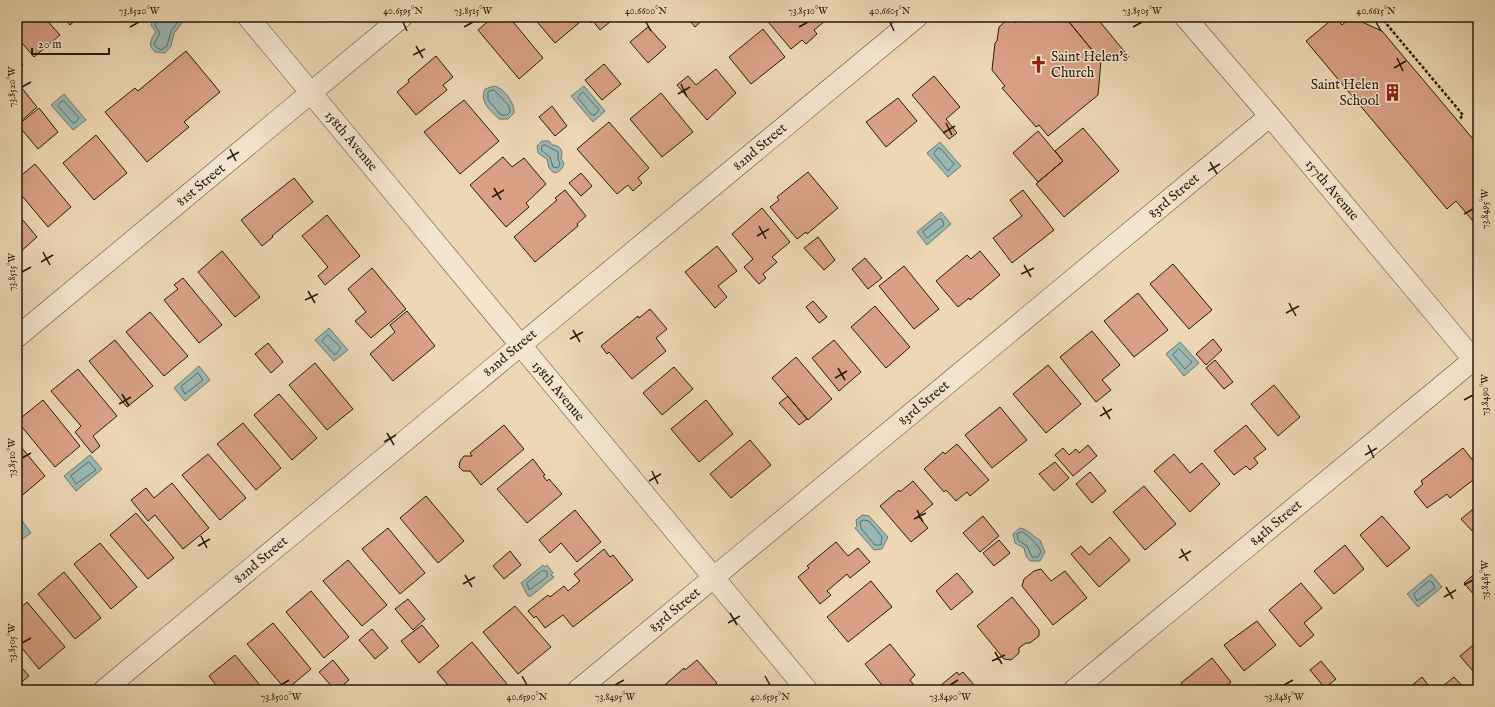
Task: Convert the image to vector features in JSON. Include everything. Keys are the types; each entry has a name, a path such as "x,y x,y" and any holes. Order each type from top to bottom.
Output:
{"street":[{"name":"158th Avenue","path":"248,17 807,690"},
{"name":"81st Street","path":"17,337 402,17"},
{"name":"82nd Street","path":"104,690 917,17"},
{"name":"157th Avenue","path":"1185,17 1476,360"},
{"name":"83rd Street","path":"578,690 1270,116"},
{"name":"84th Street","path":"1074,690 1476,360"}],"path":[{"path":"1374,17 1384,21 1463,116 1459,120"}],"water":[{"path":"154,17 182,18 182,23 174,33 171,46 165,53 155,52 151,47 152,37 156,32 151,25"},
{"path":"494,86 498,87 508,96 513,105 514,113 508,119 499,119 489,109 485,102 485,89"},
{"path":"584,86 605,111 593,122 571,96"},
{"path":"64,94 86,120 73,130 51,105"},
{"path":"542,141 549,141 552,145 561,149 561,159 564,163 558,172 552,171 549,167 547,159 538,153 537,146"},
{"path":"940,142 961,166 948,177 927,153"},
{"path":"941,212 951,224 927,245 917,232"},
{"path":"329,328 348,350 334,361 315,340"},
{"path":"1180,342 1199,363 1184,376 1166,354"},
{"path":"199,366 210,380 185,401 174,388"},
{"path":"90,455 102,469 76,491 64,476"},
{"path":"862,515 869,516 888,537 882,549 874,550 855,528 857,526 856,520"},
{"path":"20,518 31,533 17,543 17,521"},
{"path":"1020,528 1040,540 1045,552 1040,561 1030,561 1026,556 1024,548 1015,543 1013,534"},
{"path":"543,565 545,567 547,565 553,573 551,575 554,577 531,596 528,596 521,583"},
{"path":"1431,574 1442,587 1418,607 1407,594"}],"building":[{"path":"17,17 44,17 60,35 34,57 17,37"},
{"path":"64,17 79,17 70,25"},
{"path":"493,17 509,17 543,58 519,79 478,30"},
{"path":"533,17 575,17 580,22 555,43"},
{"path":"586,17 616,17 600,30 593,21 591,23"},
{"path":"687,17 706,17 695,27"},
{"path":"764,17 822,17 825,21 814,30 817,34 806,44 802,40 791,49"},
{"path":"1010,17 1015,23 1021,17 1065,17 1101,61 1098,95 1048,136 1039,125 1036,127 1002,88 1005,86 992,70 995,43 997,41 999,27"},
{"path":"1065,17 1096,17 1129,57 1102,55 1101,61"},
{"name":"Saint Helen School","path":"1335,17 1342,25 1351,17 1382,31 1478,145 1478,227 1456,201 1447,209 1306,41"},
{"path":"648,27 666,47 648,63 630,42"},
{"path":"763,29 785,57 751,84 729,57"},
{"path":"186,51 220,92 184,122 189,127 147,162 105,112 135,88 138,91"},
{"path":"436,56 453,77 443,85 447,90 416,115 397,92 409,82 408,80"},
{"path":"17,58 23,65 17,71"},
{"path":"604,64 621,84 602,100 585,80"},
{"path":"716,69 736,93 707,120 677,85 688,76 696,85"},
{"path":"934,76 960,107 946,119 957,133 949,139 912,95"},
{"path":"21,87 37,107 19,123 17,121 17,90"},
{"path":"661,93 693,132 662,157 630,119"},
{"path":"898,98 917,121 886,147 866,122"},
{"path":"464,100 499,141 460,174 424,132"},
{"path":"552,106 567,126 555,136 539,117"},
{"path":"39,108 58,132 38,149 18,125"},
{"path":"609,122 649,168 638,178 642,183 633,191 628,185 617,194 577,149"},
{"path":"1083,128 1119,171 1064,217 1036,184 1063,161 1055,151"},
{"path":"1038,131 1063,161 1038,182 1013,153"},
{"path":"96,135 127,173 94,200 63,163"},
{"path":"503,157 512,167 524,158 546,184 526,203 529,207 506,227 470,185"},
{"path":"35,164 71,207 48,227 17,190 17,179"},
{"path":"808,172 838,208 807,234 806,232 797,239 770,207 779,200 777,197"},
{"path":"581,173 592,186 581,196 569,183"},
{"path":"294,178 313,202 262,246 241,220"},
{"path":"565,190 586,216 577,224 578,226 535,262 514,237 557,200 555,198"},
{"path":"1023,190 1054,230 1012,263 993,238 1022,216 1010,200"},
{"path":"762,208 790,242 772,257 777,262 763,274 766,278 759,284 744,267 753,259 732,234"},
{"path":"17,213 37,237 17,255"},
{"path":"327,215 360,256 325,285 318,276 328,267 302,236"},
{"path":"818,237 835,260 824,270 804,248"},
{"path":"717,246 737,271 718,286 727,297 715,308 685,272"},
{"path":"222,251 260,297 235,317 198,272"},
{"path":"980,251 1000,275 970,300 969,298 958,307 936,281 967,255 971,259"},
{"path":"865,258 882,278 868,289 852,269"},
{"path":"1173,264 1212,310 1189,329 1150,284"},
{"path":"904,266 939,309 914,329 879,286"},
{"path":"372,268 406,309 371,338 355,321 366,312 348,289"},
{"path":"183,278 222,325 199,343 164,300 178,289 174,285"},
{"path":"1138,293 1168,330 1134,357 1104,321"},
{"path":"813,301 827,317 819,323 806,307"},
{"path":"875,306 910,347 886,368 851,327"},
{"path":"650,309 667,329 656,338 666,351 632,379 609,352 607,354 601,346 638,316 639,318"},
{"path":"407,311 435,346 393,381 370,354 395,332 390,325"},
{"path":"150,312 188,356 164,376 126,332"},
{"path":"1092,331 1120,365 1102,380 1111,390 1096,402 1060,357"},
{"path":"1213,339 1222,350 1206,365 1196,354"},
{"path":"115,340 153,386 127,407 89,361"},
{"path":"834,340 861,372 839,391 812,358"},
{"path":"268,343 283,362 271,373 255,354"},
{"path":"796,357 832,399 808,420 772,378"},
{"path":"1215,360 1233,382 1224,389 1206,368"},
{"path":"315,363 353,409 327,430 289,385"},
{"path":"1048,365 1081,404 1046,433 1013,394"},
{"path":"674,367 693,389 662,415 643,393"},
{"path":"78,369 117,416 93,436 100,446 92,453 75,432 81,426 51,391"},
{"path":"1274,385 1300,417 1278,436 1251,404"},
{"path":"279,394 317,438 292,460 254,415"},
{"path":"788,396 807,419 799,425 779,403"},
{"path":"43,400 80,446 55,467 17,421"},
{"path":"706,400 733,434 699,462 671,429"},
{"path":"1000,407 1027,440 992,468 965,435"},
{"path":"243,423 281,468 256,490 217,444"},
{"path":"504,425 524,449 481,485 470,471 463,471 459,467 460,461 464,456 472,456 470,453"},
{"path":"1246,425 1266,449 1254,458 1258,463 1250,470 1246,466 1234,475 1214,451"},
{"path":"750,440 771,465 731,498 710,474"},
{"path":"17,442 45,476 19,498 17,495"},
{"path":"957,444 989,480 970,496 967,492 956,501 946,490 944,492 924,469 943,452 945,454"},
{"path":"1088,445 1097,456 1073,476 1055,455 1063,448 1069,455 1076,449 1079,453"},
{"path":"1463,448 1478,467 1478,476 1450,498 1447,494 1427,508 1414,492 1423,484 1421,481"},
{"path":"208,454 246,498 220,520 182,475"},
{"path":"1174,454 1190,473 1202,463 1220,484 1190,512 1154,471"},
{"path":"533,459 545,475 543,476 547,481 549,479 562,494 527,523 497,489"},
{"path":"1055,462 1069,478 1054,491 1039,474"},
{"path":"1090,472 1106,491 1092,503 1076,484"},
{"path":"913,481 933,504 918,516 928,528 911,542 880,506 899,490 900,492"},
{"path":"172,483 209,528 183,549 155,515 148,521 131,500 146,488 154,498"},
{"path":"1144,486 1176,524 1145,550 1113,512"},
{"path":"426,496 464,541 438,563 400,518"},
{"path":"1478,505 1478,528 1473,532 1461,519"},
{"path":"575,510 601,542 577,562 561,543 550,553 539,540"},
{"path":"136,513 174,558 148,579 110,535"},
{"path":"983,516 999,536 980,552 963,533"},
{"path":"1382,516 1410,548 1387,567 1360,535"},
{"path":"388,528 425,573 400,594 362,549"},
{"path":"1110,537 1130,560 1099,587 1071,554 1081,546 1089,555"},
{"path":"999,540 1010,553 994,566 983,553"},
{"path":"836,542 848,556 858,548 870,562 850,578 847,574 827,591 831,595 820,604 798,577 809,568 807,566"},
{"path":"100,543 137,587 111,609 74,564"},
{"path":"1345,545 1364,569 1334,594 1314,571"},
{"path":"604,549 610,557 613,555 633,580 573,627 563,615 545,628 536,616 534,618 528,611 548,595 550,597 564,586 568,591 580,581 574,574"},
{"path":"510,551 521,565 504,579 493,566"},
{"path":"348,560 387,605 362,626 323,581"},
{"path":"1041,569 1051,581 1065,571 1087,598 1053,625 1022,586 1024,579 1034,571"},
{"path":"1478,571 1478,592 1474,595 1464,583"},
{"path":"64,572 101,618 75,639 38,594"},
{"path":"957,573 973,592 951,610 936,591"},
{"path":"871,581 892,607 848,642 827,617"},
{"path":"1301,583 1322,608 1304,623 1314,635 1300,647 1269,610"},
{"path":"311,591 349,637 324,658 286,612"},
{"path":"1012,597 1039,630 1039,636 1030,643 1026,643 1019,648 1019,653 1011,660 1004,659 977,626"},
{"path":"408,599 425,619 413,630 395,609"},
{"path":"27,602 65,647 39,669 17,642 17,611"},
{"path":"515,606 551,647 518,674 483,632"},
{"path":"1257,621 1276,645 1244,671 1224,645"},
{"path":"273,623 311,669 286,690 247,644"},
{"path":"422,625 439,646 419,663 401,641"},
{"path":"372,629 388,648 375,659 359,640"},
{"path":"1478,641 1478,677 1460,656"},
{"path":"472,642 507,684 500,690 452,690 437,672"},
{"path":"890,644 915,675 910,680 917,689 916,690 886,690 865,664"},
{"path":"235,655 264,690 220,690 209,676"},
{"path":"1212,658 1231,682 1221,690 1186,690 1181,683"},
{"path":"333,660 349,680 337,690 335,690 319,672"},
{"path":"697,660 717,683 709,690 659,690 684,668 685,670"},
{"path":"1321,661 1336,679 1325,688 1310,670"},
{"path":"17,662 29,676 17,686"},
{"path":"957,672 959,675 963,672 975,686 973,690 935,690"},
{"path":"1422,677 1432,690 1413,690 1410,687"},
{"path":"1454,677 1466,690 1438,690"}],"place":[{"name":"Saint Helen's Church","path":"1038,65"},
{"name":"Saint Helen School","path":"1392,93"}]}
